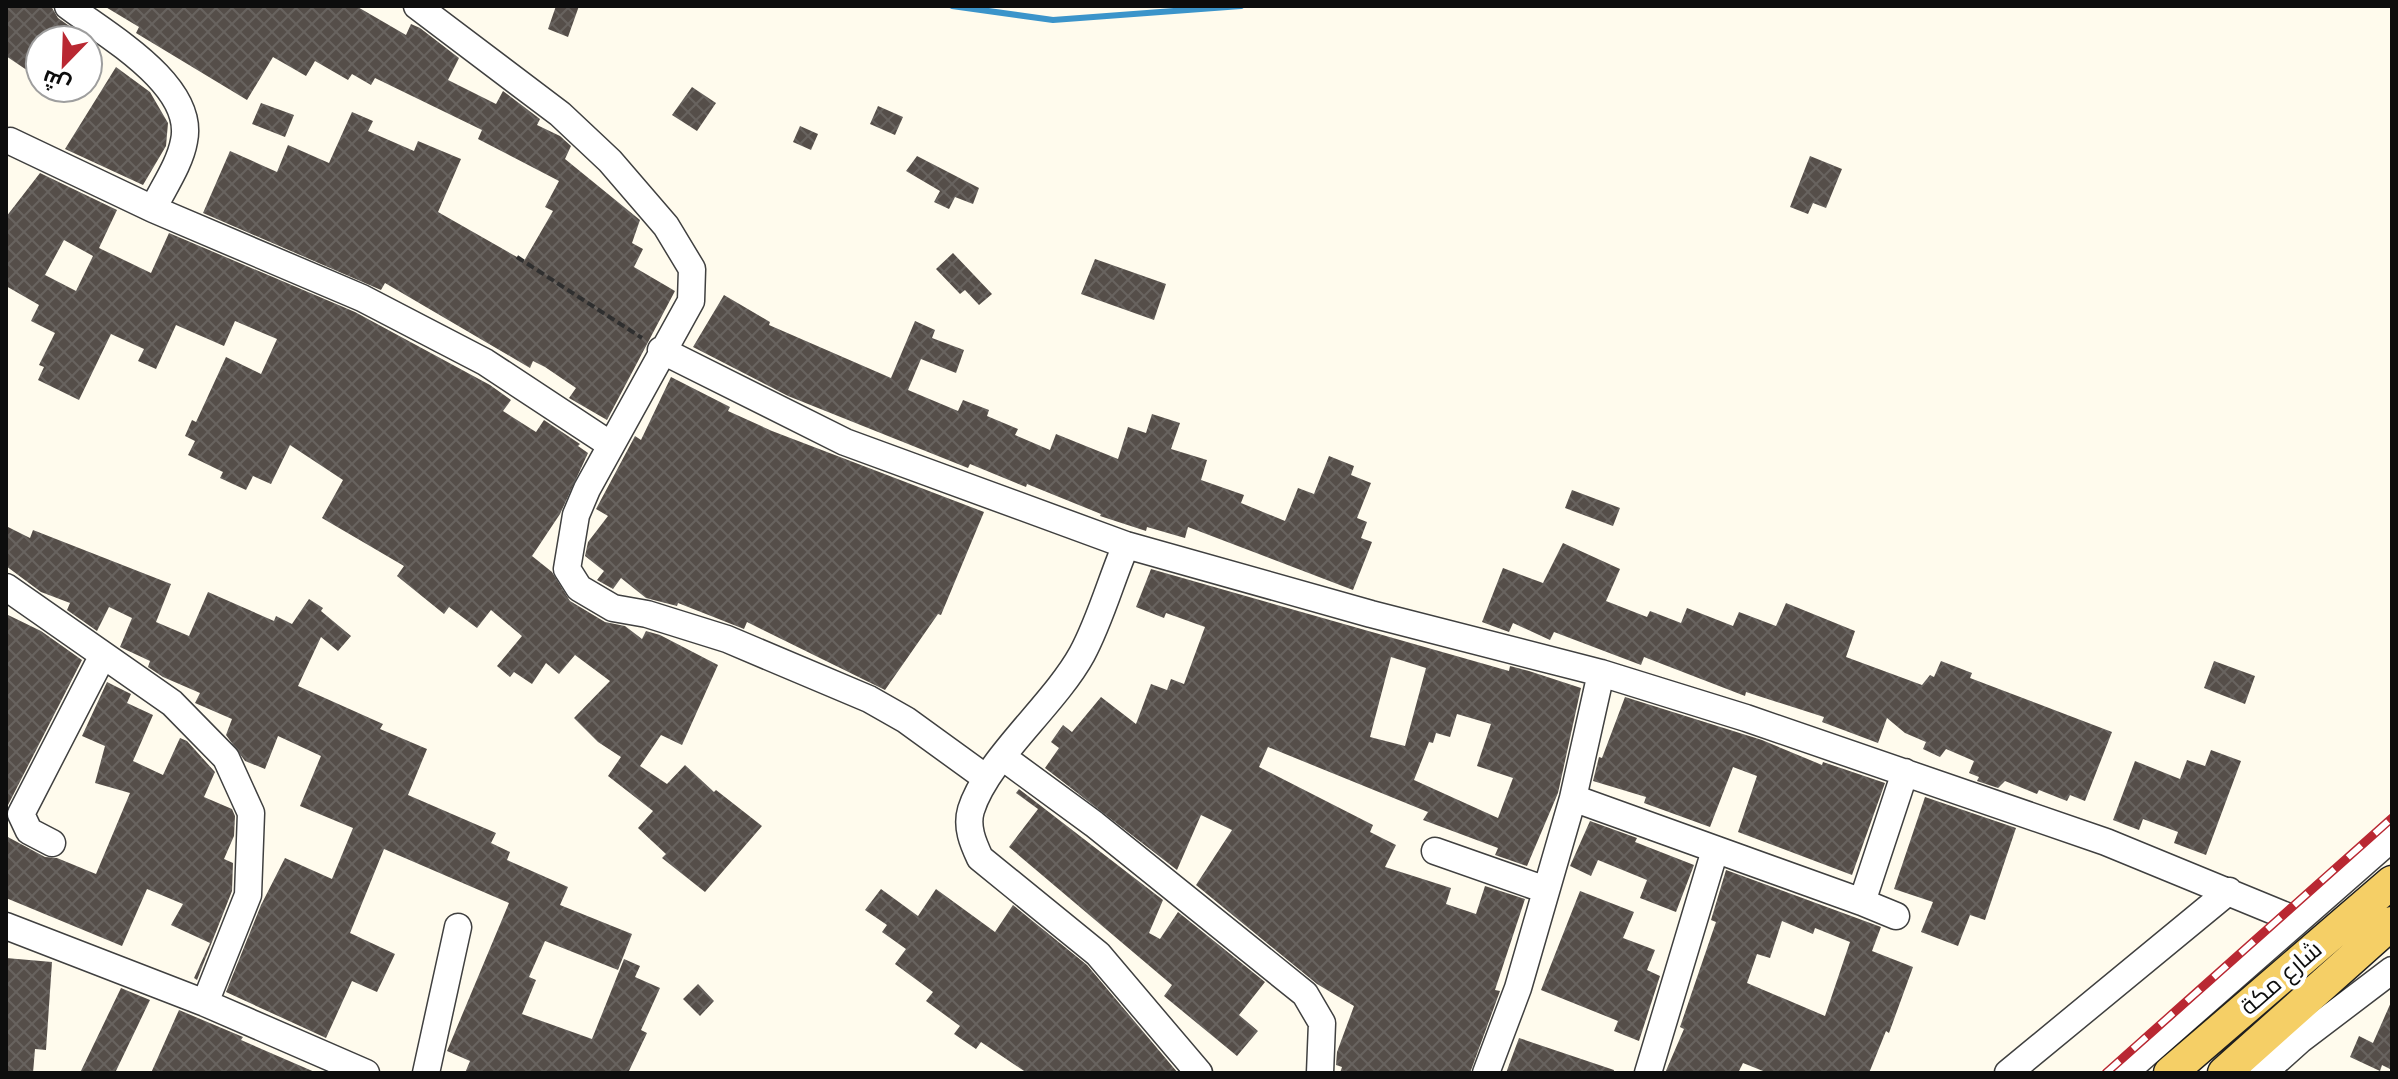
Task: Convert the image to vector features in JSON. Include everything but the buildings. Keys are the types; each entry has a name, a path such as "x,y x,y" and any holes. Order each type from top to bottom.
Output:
{"main road":[{"name":"شارع مكة","path":"2170,1073 2390,855"},
{"name":"شارع مكة","path":"2224,1073 2392,923"}],"street":[{"path":"68,6 169,85 183,115 184,143 153,209"},
{"path":"417,6 560,114 610,161 666,226 692,269 691,301 661,350 576,515 567,569 579,588 613,608 647,614 727,639 869,699 906,720 986,778"},
{"path":"10,141 153,209 362,298 485,362 611,445"},
{"path":"661,350 845,442 1126,545 1371,614 1601,673 1905,772 2106,842 2296,920"},
{"path":"1126,545 1083,651 986,778 970,813 970,836 980,858 1098,954 1199,1073"},
{"path":"6,587 193,721 226,758 251,813 248,895 205,1003"},
{"path":"52,843 29,831 21,814 103,655"},
{"path":"1486,1073 1518,988 1573,798 1601,673"},
{"path":"1004,758 1094,824 1305,994 1322,1023 1320,1073"},
{"path":"1862,902 1905,772"},
{"path":"1573,798 1896,916"},
{"path":"1648,1073 1715,850"},
{"path":"1435,851 1546,890"},
{"path":"2124,1073 2296,920 2390,855"},
{"path":"2008,1073 2229,891"},
{"path":"6,926 205,1003 366,1073"},
{"path":"426,1073 458,927"},
{"path":"2263,1073 2392,970"}],"path":[{"path":"517,257 661,350"}],"waterway":[{"path":"952,6 1053,20 1241,6"}],"railway":[{"path":"2106,1073 2392,818"}]}
